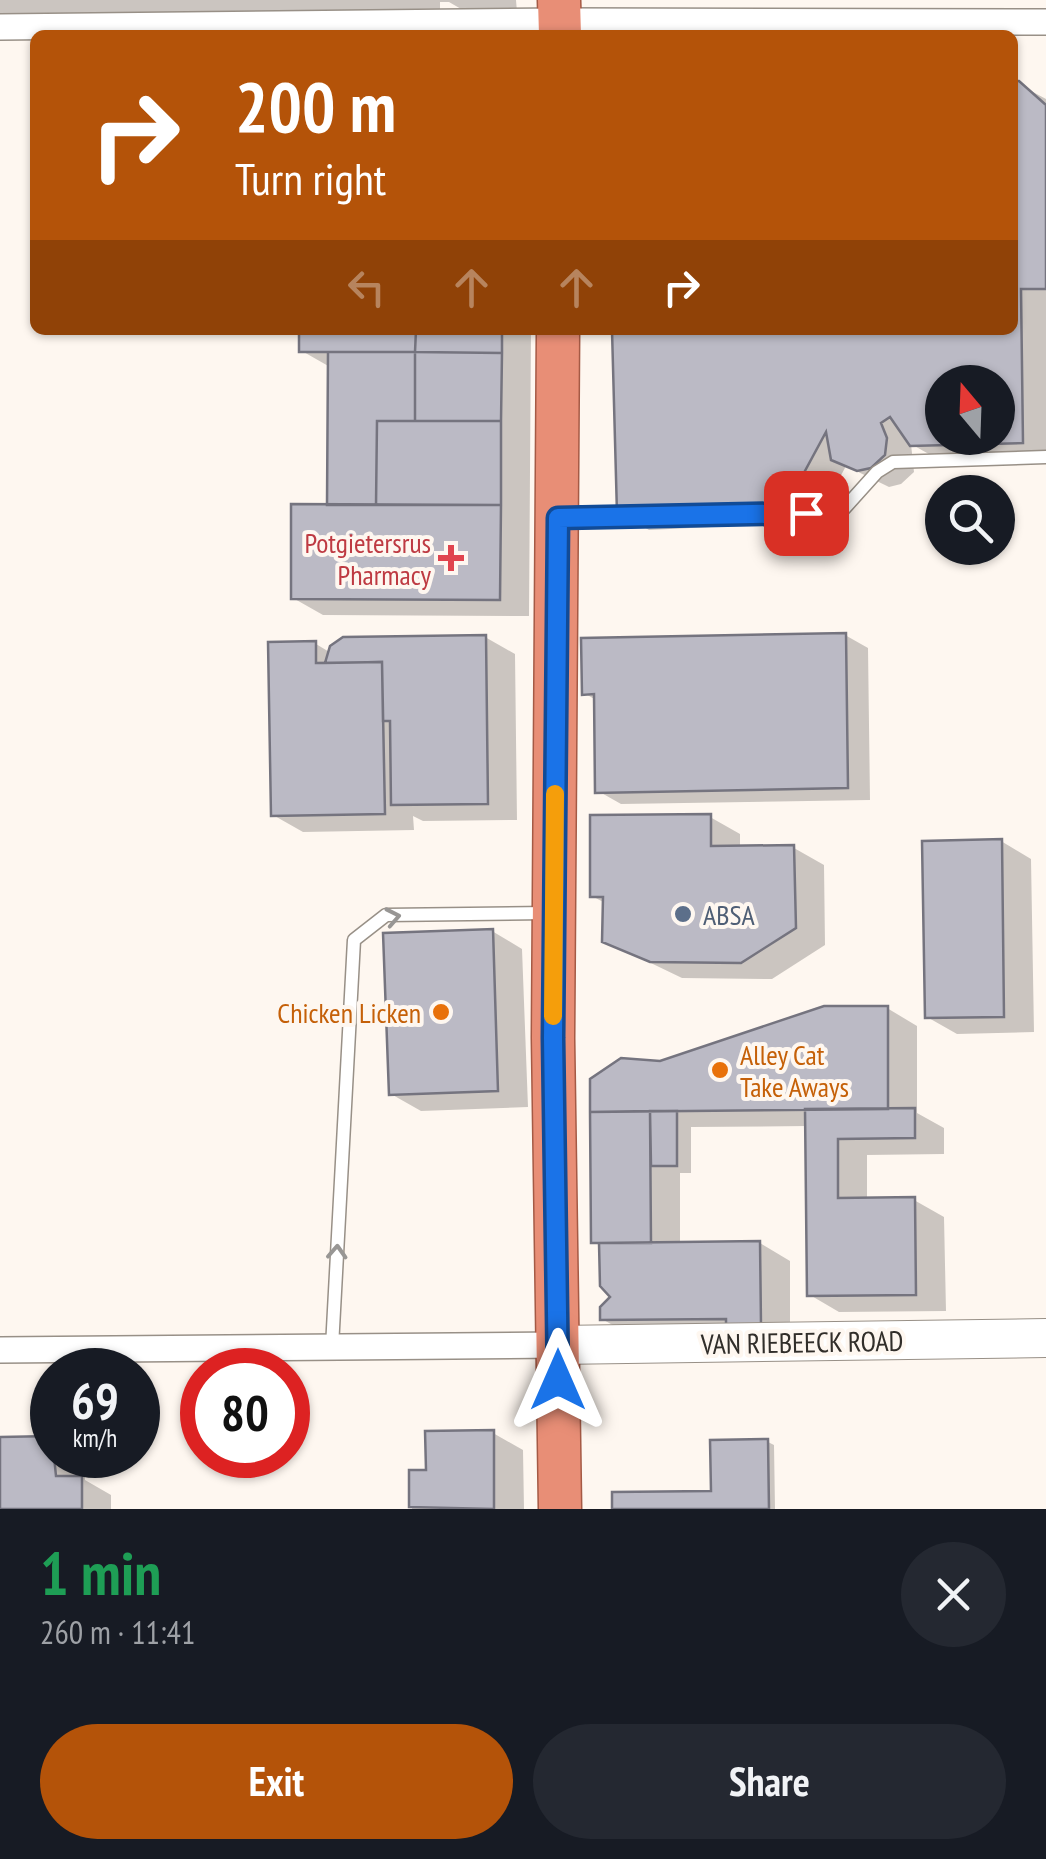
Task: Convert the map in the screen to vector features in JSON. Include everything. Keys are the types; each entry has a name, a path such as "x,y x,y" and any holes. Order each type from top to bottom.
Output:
{"highway":[{"path":"558,335 554,913 560,1509"}],"main road":[{"name":"VAN RIEBEECK ROAD","path":"558,1345 1046,1338"}],"street":[{"path":"0,27 560,18 1046,22"},
{"path":"0,1350 558,1345"}],"lane":[{"path":"558,518 841,512 877,472 893,462 1046,457"},
{"path":"332,1350 354,940 386,915 554,913"}],"building":[{"path":"1019,81 1046,105 1046,289 1021,289 1023,443 1015,443 1015,365 925,365 925,446 910,446 890,417 881,423 887,438 885,455 871,468 857,471 831,460 826,432 786,506 617,514 612,335 1018,335"},
{"path":"299,335 416,335 415,352 299,352"},
{"path":"416,335 502,335 502,353 415,352"},
{"path":"328,352 415,352 415,421 377,421 376,505 327,505"},
{"path":"415,352 502,353 501,421 415,421"},
{"path":"377,421 501,421 501,505 376,505"},
{"path":"291,504 501,505 500,600 291,599"},
{"path":"846,633 848,788 595,793 594,694 582,695 581,638"},
{"path":"486,635 488,804 391,805 390,721 383,721 382,662 325,663 330,646 343,637"},
{"path":"316,641 316,663 382,662 385,814 271,816 268,642"},
{"path":"711,814 711,846 794,845 796,928 741,963 650,962 602,942 603,897 590,897 590,815"},
{"path":"1002,839 1004,1017 925,1018 922,841"},
{"name":"Chicken Licken","path":"493,929 498,1091 389,1095 383,933"},
{"path":"824,1006 888,1006 888,1109 590,1112 590,1079 621,1058 660,1061"},
{"path":"915,1108 915,1138 838,1139 838,1198 915,1197 916,1295 807,1296 805,1109"},
{"path":"650,1111 651,1243 591,1243 590,1112"},
{"path":"650,1111 677,1111 677,1166 651,1166"},
{"path":"760,1241 761,1325 726,1326 726,1319 600,1320 600,1307 610,1297 600,1286 599,1243"},
{"path":"494,1430 494,1509 409,1507 409,1470 426,1470 425,1431"},
{"path":"30,1436 30,1478 82,1478 82,1509 0,1509 0,1437"},
{"path":"768,1439 769,1509 612,1509 612,1492 711,1491 710,1440"}],"slow traffic":[{"path":"553,1016 555,794"}],"place":[{"name":"Potgietersrus Pharmacy","path":"451,558"},
{"name":"ABSA","path":"683,914"},
{"name":"Chicken Licken","path":"441,1012"},
{"name":"Alley Cat Take Aways","path":"720,1070"}],"route":[{"path":"558,1380 553,1038 558,518 806,513"}]}
